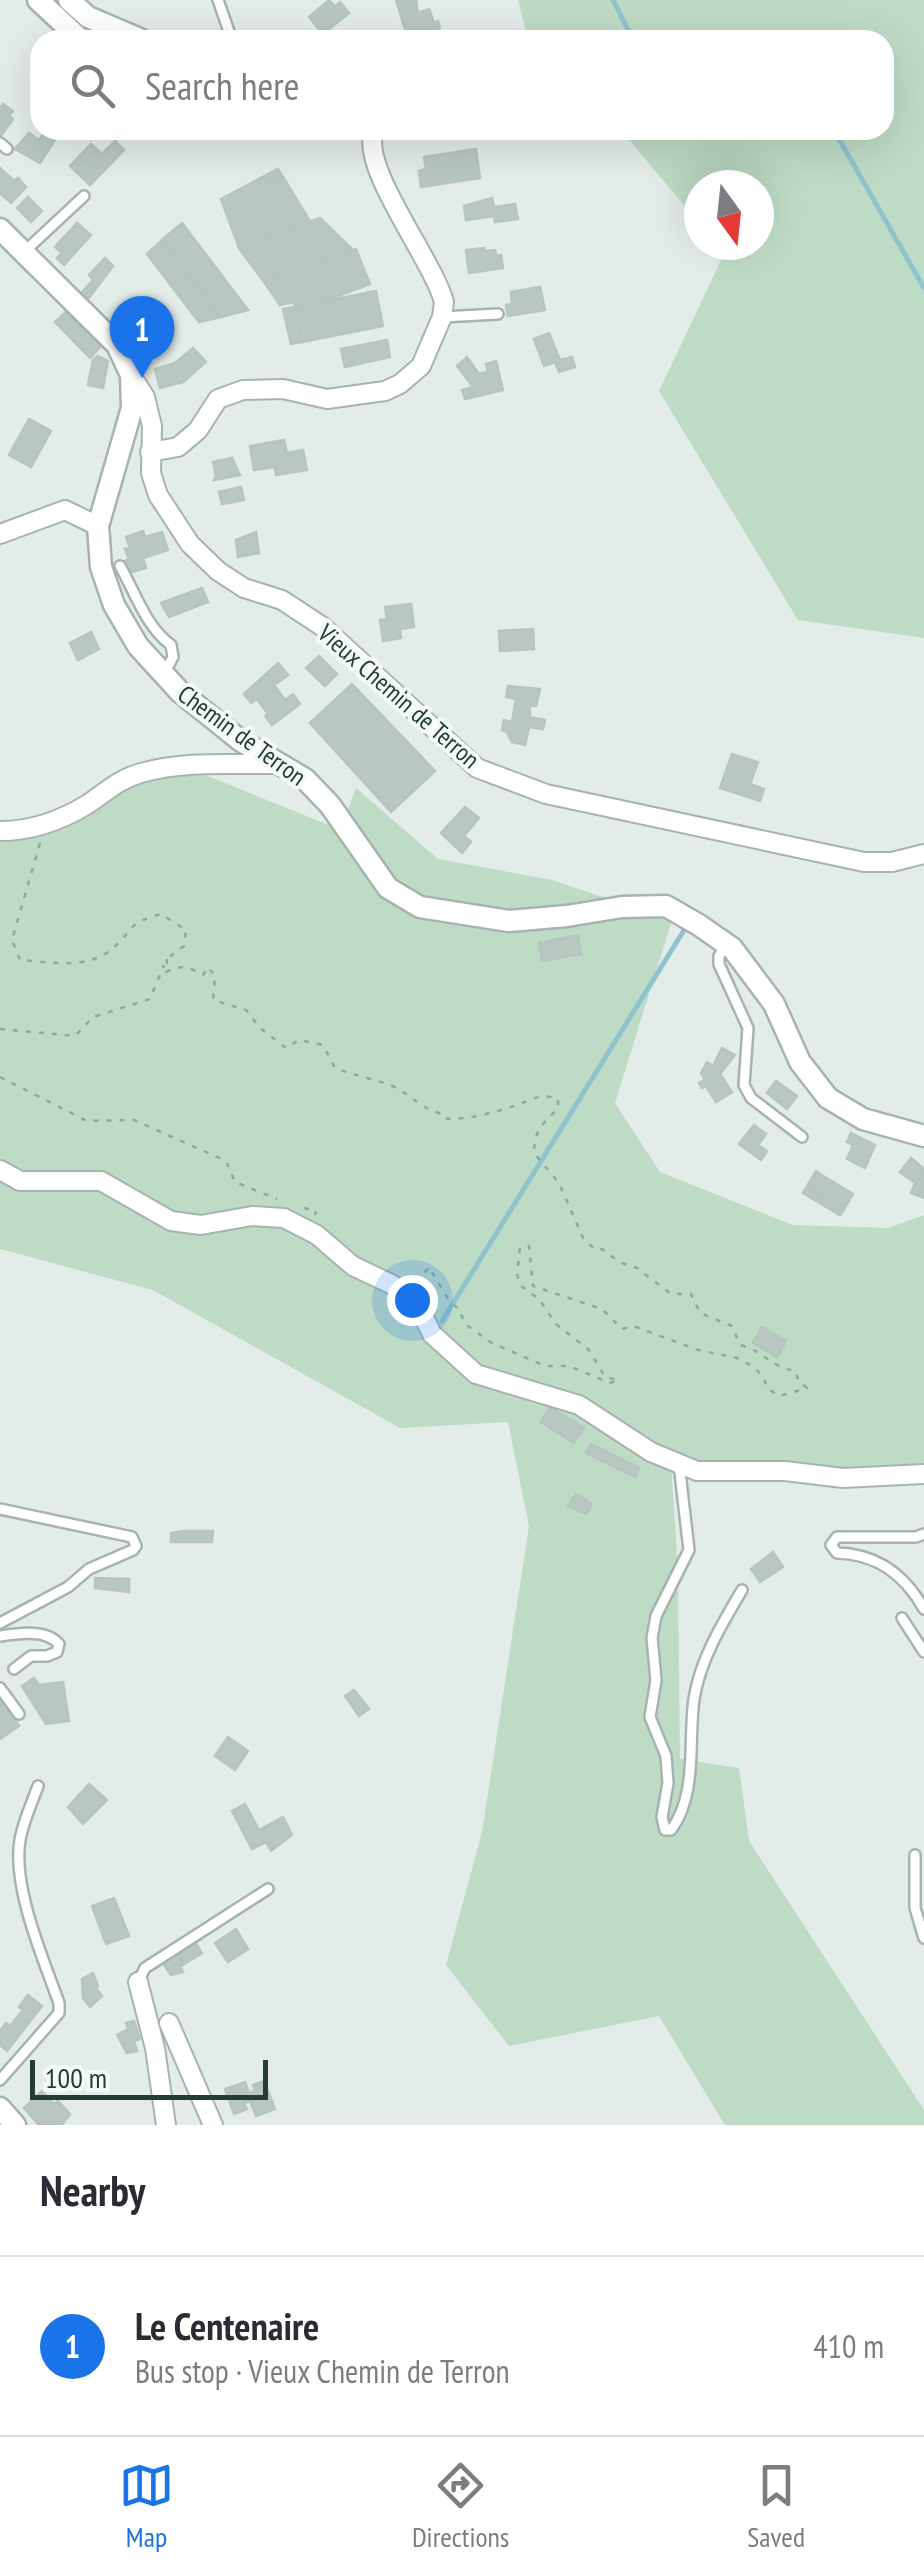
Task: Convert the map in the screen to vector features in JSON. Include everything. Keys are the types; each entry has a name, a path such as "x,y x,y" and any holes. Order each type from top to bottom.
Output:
{"street":[{"path":"38,0 70,30"},
{"path":"69,0 88,17 119,30"},
{"path":"150,452 178,447 198,430 218,399 243,390 283,389 327,398 384,391 400,384 421,366 445,308 442,293 378,168 372,140"},
{"path":"0,229 117,346 130,375"},
{"name":"Vieux Chemin de Terron","path":"130,375 145,396 152,426 151,473 158,495 190,544 218,571 244,588 282,600 316,622 477,768 546,794 864,862 892,862 924,854"},
{"name":"Chemin de Terron","path":"130,375 132,408 98,526 101,567 114,605 138,646 163,675 241,741 305,779 330,805 388,888 420,906 510,921 622,906 666,906 727,944 774,1004 800,1062 828,1098 864,1119 924,1136"},
{"path":"0,534 65,510 98,526"},
{"path":"0,831 47,823 89,803 115,783 142,772 192,764 280,764"},
{"path":"0,1170 20,1181 101,1181 172,1222 201,1226 252,1216 284,1218 308,1230 353,1266 417,1303 432,1334 476,1374 579,1404 651,1452 696,1472 785,1472 843,1478 924,1475"},
{"path":"138,1982 155,2048 166,2125"},
{"path":"169,2023 213,2125"},
{"path":"0,2108 15,2125"}],"lane":[{"path":"218,0 228,30"},
{"path":"24,252 84,196"},
{"path":"442,317 498,314"},
{"path":"120,566 160,637 171,644 173,657 163,675"},
{"path":"727,944 718,964 748,1028 744,1085 751,1098 802,1137"},
{"path":"679,1464 688,1550 656,1616 652,1638 656,1680 650,1717 666,1756 668,1783 662,1817 665,1830 676,1824 683,1804 690,1767 694,1701 702,1666 742,1590"},
{"path":"0,1509 116,1532 132,1537 136,1546 89,1569 37,1605 0,1622"},
{"path":"924,1534 837,1537 831,1545 837,1554 858,1555 885,1565 913,1590 924,1609"},
{"path":"902,1618 924,1652"},
{"path":"0,1636 43,1634 59,1644 57,1652 31,1656 14,1668"},
{"path":"0,1688 19,1714"},
{"path":"0,2080 59,2013 59,2002 31,1925 23,1889 19,1841 38,1786"},
{"path":"915,1854 916,1908 924,1938"},
{"path":"138,1982 145,1968 268,1889"}],"path":[{"path":"0,1029 74,1036 94,1017 150,999 166,959 184,946 186,930 160,914 136,920 110,951 74,964 20,960 12,940 47,823"},
{"path":"166,959 166,972 177,966 191,968 203,976 208,967 215,976 213,1000 246,1010 260,1028 286,1048 299,1040 323,1045 335,1068 410,1095 424,1109 440,1113 442,1118 454,1119 518,1105 528,1098 546,1095 558,1100 558,1108 534,1137 534,1154 559,1183 584,1240 596,1250 602,1249 619,1262 637,1268 671,1294 690,1294 700,1312 732,1326 740,1344 754,1348 774,1368 796,1371 798,1380 807,1388 778,1396 767,1388 754,1366 737,1358 698,1350 633,1326 622,1328 602,1308 533,1286 529,1246 520,1248 518,1256 520,1286 539,1299 556,1324 589,1350 605,1376 618,1380 610,1384 586,1371 545,1366 506,1351 465,1324 429,1267 419,1276 409,1297"},
{"path":"0,1077 86,1121 134,1120 226,1161 236,1182 281,1200"},
{"path":"298,1206 316,1212 308,1230"}],"green space":[{"path":"518,0 924,0 924,638 798,620 659,391 721,260 774,260 774,170 684,170 684,205 629,140 894,140 894,30 526,30"},
{"path":"193,770 341,830 356,788 438,859 552,880 672,920 615,1103 660,1172 793,1225 888,1228 924,1215 924,1474 703,1464 670,1449 678,1572 680,1759 739,1768 749,1841 924,2110 924,2125 725,2125 659,2016 509,2046 446,1965 482,1832 529,1526 508,1422 400,1428 153,1290 0,1249 0,843 61,828 123,788"}],"building":[{"path":"329,0 335,7 340,2 349,13 328,30 320,30 309,17"},
{"path":"396,0 416,0 418,13 429,9 440,28 434,30 405,30"},
{"path":"3,104 13,111 9,116 13,119 0,137 0,108"},
{"path":"29,133 30,140 55,140 40,163 15,149"},
{"path":"115,141 124,150 90,185 70,166 91,144 102,154"},
{"path":"476,149 480,178 421,187 419,171 426,169 424,157"},
{"path":"0,168 26,187 11,203 0,193"},
{"path":"278,169 310,221 239,248 221,199"},
{"path":"28,197 42,211 31,222 17,208"},
{"path":"492,198 494,207 515,204 518,219 495,222 494,216 466,220 464,206"},
{"path":"320,218 353,250 264,282 239,248"},
{"path":"77,223 91,235 64,265 57,258 62,253 55,247"},
{"path":"182,223 248,310 221,317 162,240"},
{"path":"162,240 221,317 199,322 147,254"},
{"path":"484,248 501,255 503,268 469,273 466,250"},
{"path":"356,249 370,284 327,300 295,307 294,302 280,305 264,282"},
{"path":"105,258 113,266 85,303 79,296 93,280 89,275"},
{"path":"540,287 545,310 508,316 506,305 512,304 511,292"},
{"path":"376,291 383,326 302,342 295,307"},
{"path":"295,307 302,342 291,344 283,309"},
{"path":"70,308 104,343 90,358 55,322"},
{"path":"549,333 560,360 572,357 575,367 559,372 555,362 544,366 534,339"},
{"path":"387,340 390,357 345,367 341,349"},
{"path":"193,348 206,362 183,382 160,388 155,369 175,363"},
{"path":"98,356 108,361 103,388 88,385 93,360"},
{"path":"467,357 479,374 488,372 486,364 496,361 503,390 465,399 462,390 473,387 457,366"},
{"path":"29,419 51,431 31,467 9,455"},
{"path":"284,440 287,453 303,450 307,470 276,475 275,467 254,470 250,446"},
{"path":"232,458 240,475 214,480 213,462"},
{"path":"241,487 244,500 222,504 219,492"},
{"path":"143,531 145,537 162,532 168,550 143,558 146,568 129,573 125,549 130,548 126,537"},
{"path":"256,532 259,553 238,557 236,540"},
{"path":"202,588 208,602 169,617 161,603"},
{"path":"411,604 414,627 400,629 401,638 383,641 380,620 387,619 385,607"},
{"path":"533,629 534,649 500,651 499,631"},
{"path":"91,632 99,649 78,660 70,643"},
{"path":"319,656 337,674 325,686 306,668"},
{"path":"278,663 288,675 274,685 285,700 293,694 300,704 272,725 257,699 251,703 244,694"},
{"path":"352,684 435,771 391,812 310,723"},
{"path":"508,686 540,689 536,706 530,705 530,717 545,720 543,729 529,727 525,745 512,742 502,730 504,720 512,722 516,699 506,697"},
{"path":"732,754 758,762 750,784 764,789 760,801 720,788"},
{"path":"465,807 479,818 464,836 471,842 462,853 441,833"},
{"path":"578,935 581,954 542,961 539,943"},
{"path":"722,1048 735,1055 720,1074 732,1092 716,1102 706,1086 702,1088 699,1083 705,1079 701,1073 707,1062 713,1066"},
{"path":"776,1081 797,1096 787,1109 767,1093"},
{"path":"754,1125 766,1134 758,1145 767,1151 761,1160 739,1144"},
{"path":"851,1133 875,1145 865,1168 847,1159 853,1145 847,1142"},
{"path":"911,1158 924,1169 924,1198 911,1193 915,1183 900,1172"},
{"path":"816,1171 820,1174 811,1191 843,1211 840,1215 803,1193"},
{"path":"820,1174 853,1194 843,1211 811,1191"},
{"path":"762,1327 786,1341 777,1357 753,1343"},
{"path":"550,1407 584,1428 574,1443 541,1422"},
{"path":"591,1444 639,1468 635,1477 586,1453"},
{"path":"576,1494 592,1504 586,1514 568,1506"},
{"path":"213,1531 212,1542 171,1542 171,1533"},
{"path":"773,1552 783,1567 760,1582 751,1569"},
{"path":"95,1578 129,1579 129,1592 95,1588"},
{"path":"34,1678 39,1685 63,1682 69,1721 46,1724 22,1686"},
{"path":"354,1690 369,1709 359,1716 345,1696"},
{"path":"0,1698 19,1726 0,1739"},
{"path":"228,1737 248,1751 235,1770 215,1756"},
{"path":"89,1784 107,1800 83,1824 68,1807"},
{"path":"245,1804 259,1830 283,1817 292,1835 271,1851 266,1842 252,1849 232,1811"},
{"path":"114,1898 129,1936 106,1944 92,1906"},
{"path":"236,1929 248,1949 228,1962 215,1943"},
{"path":"194,1941 202,1953 184,1964 177,1952"},
{"path":"177,1952 184,1964 180,1967 183,1972 171,1975 162,1962"},
{"path":"93,1973 102,1996 90,2007 83,1998 82,1979"},
{"path":"28,1995 42,2006 7,2051 0,2045 0,2031 6,2023 10,2026 23,2010 19,2007"},
{"path":"134,2021 140,2039 134,2041 137,2051 127,2053 117,2035 128,2029 126,2023"},
{"path":"264,2081 275,2109 256,2116 250,2101 244,2103 247,2109 234,2114 225,2089 245,2082 249,2093 255,2090 253,2085"},
{"path":"42,2091 70,2114 62,2125 39,2125 24,2108"}],"waterway":[{"path":"613,0 628,30"},
{"path":"840,140 924,288"},
{"path":"442,1321 686,927"}],"place":[{"name":"Le Centenaire","path":"142,378"}]}
